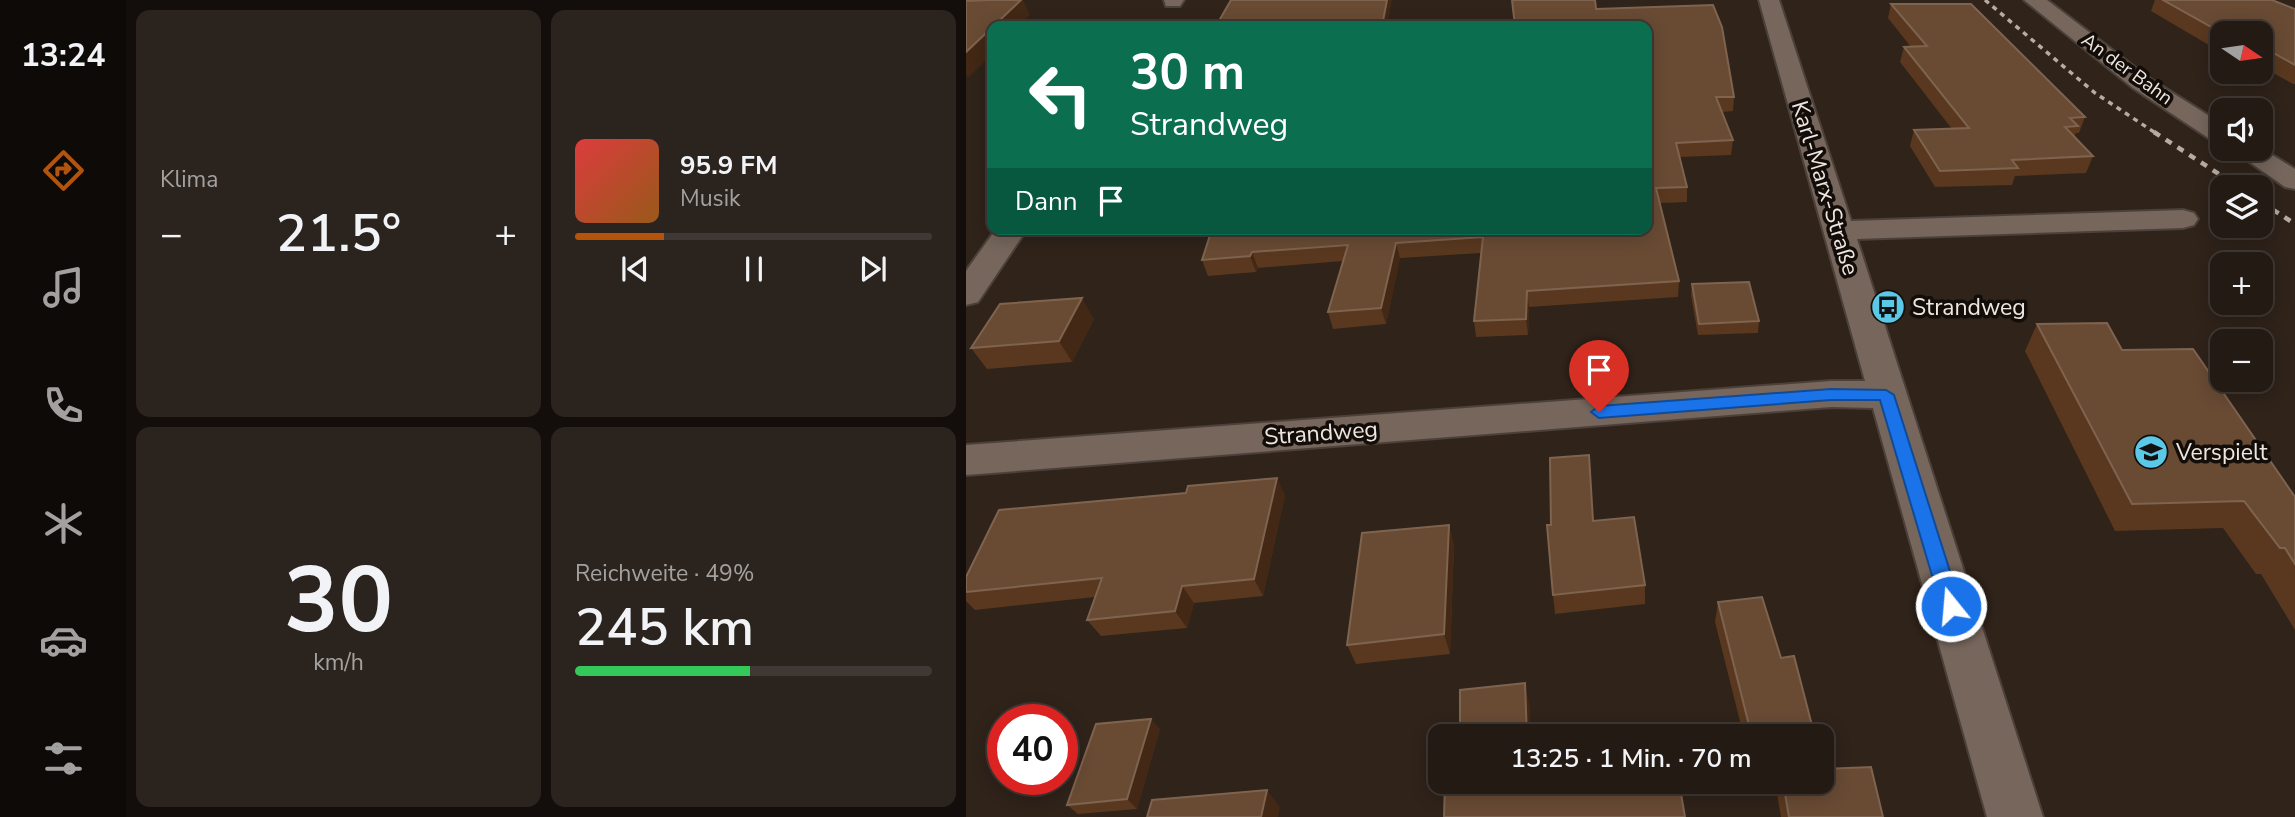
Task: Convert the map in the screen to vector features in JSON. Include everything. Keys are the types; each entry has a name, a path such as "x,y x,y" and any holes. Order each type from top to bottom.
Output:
{"street":[{"name":"Karl-Marx-Straße","path":"1769,0 2015,817"},
{"name":"An der Bahn","path":"2034,0 2141,83 2210,127"},
{"path":"2263,161 2295,181"},
{"path":"1838,231 2183,219"},
{"path":"966,295 1008,235"},
{"name":"Strandweg","path":"966,460 1831,394 1886,395"}],"building":[{"path":"1021,0 999,21 987,21 987,32 966,52 966,1"},
{"path":"1231,0 1387,0 1383,21 1219,21"},
{"path":"1512,0 1595,0 1596,9 1713,5 1722,27 1734,97 1716,97 1733,140 1676,143 1687,187 1656,188 1679,281 1527,291 1526,319 1474,321 1483,237 1396,243 1381,308 1328,312 1348,245 1252,252 1250,256 1202,260 1210,235 1652,235 1652,21 1514,21"},
{"path":"2163,0 2272,0 2295,9 2295,65 2273,53 2273,21 2210,21 2210,26"},
{"path":"1891,4 1971,4 2085,117 2070,118 2078,126 2065,127 2093,156 2012,160 2018,168 1940,171 1914,130 1969,128 1904,47 1927,46"},
{"path":"1749,282 1759,321 1699,324 1692,284"},
{"path":"1082,298 1059,341 971,348 1000,304"},
{"name":"Verspielt","path":"2107,323 2122,350 2193,349 2210,374 2210,392 2223,392 2295,497 2295,564 2285,548 2280,548 2244,501 2132,504 2037,324"},
{"path":"1589,455 1593,521 1634,517 1645,585 1553,595 1547,525 1551,525 1550,458"},
{"path":"1277,478 1254,579 1182,586 1175,611 1087,620 1102,578 966,592 966,577 999,510 1186,493 1188,486"},
{"path":"1449,525 1444,634 1347,645 1362,533"},
{"path":"1762,597 1781,658 1794,656 1812,724 1749,724 1718,602"},
{"path":"1525,683 1527,724 1460,724 1460,690"},
{"path":"1151,719 1127,799 1067,805 1071,795 1078,795 1078,774 1096,724"},
{"path":"1871,767 1883,817 1789,817 1785,794 1834,794 1834,769"},
{"path":"1267,790 1261,817 1147,817 1152,800"},
{"path":"1445,794 1681,794 1685,817 1444,817"}],"railway":[{"path":"1985,0 2095,93 2157,134"},
{"path":"2154,132 2220,175"},
{"path":"2273,210 2295,224"}],"place":[{"name":"Strandweg","path":"1888,307"},
{"name":"Verspielt","path":"2151,452"}],"route":[{"path":"1599,412 1831,394 1886,395 1951,606"}]}
